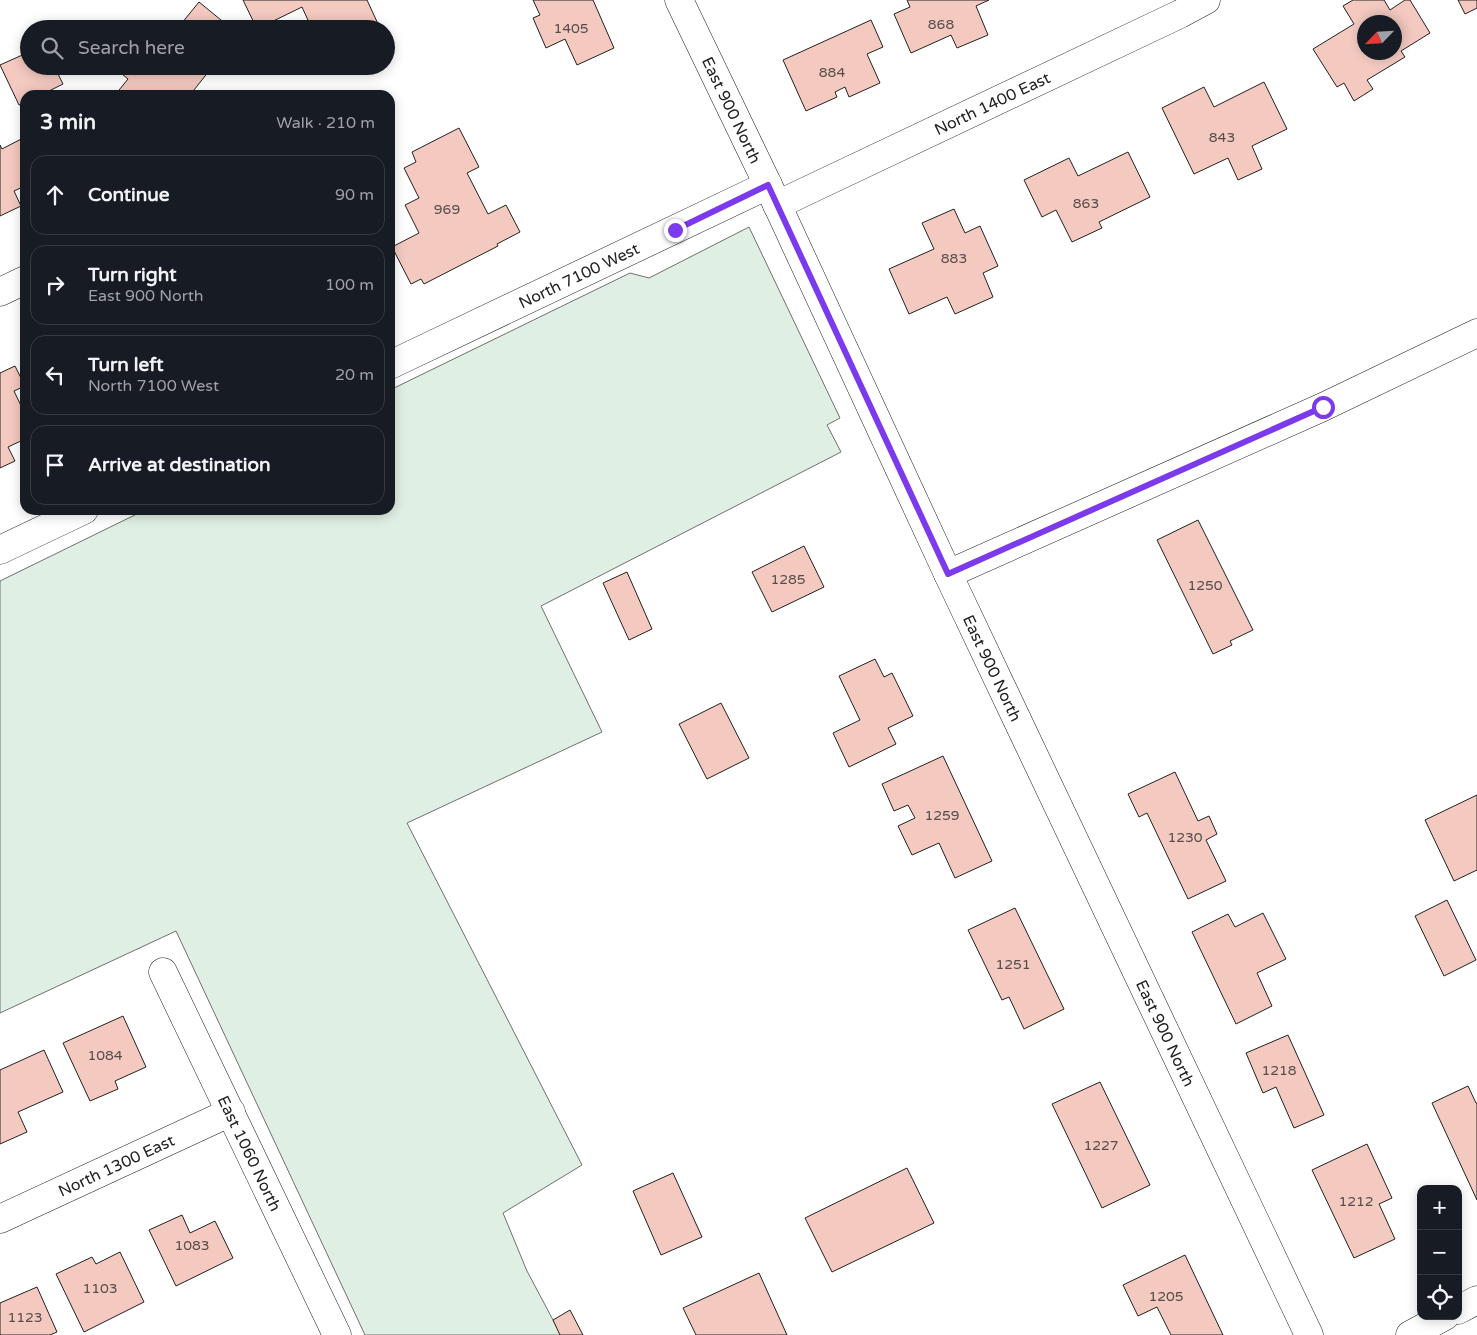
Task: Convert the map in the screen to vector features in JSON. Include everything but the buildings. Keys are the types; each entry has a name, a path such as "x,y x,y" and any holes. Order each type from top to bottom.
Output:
{"street":[{"name":"East 900 North","path":"679,0 948,574 1309,1335"},
{"name":"North 1400 East","path":"772,195 1171,19 1206,0"},
{"name":"North 7100 West","path":"395,363 772,195"},
{"path":"0,292 20,282"},
{"path":"948,574 1323,407 1477,333"},
{"path":"0,550 74,515"},
{"name":"East 1060 North","path":"163,972 337,1335"},
{"name":"North 1300 East","path":"0,1219 231,1112"},
{"path":"1462,1311 1477,1300"},
{"path":"1410,1335 1449,1320"}],"green space":[{"path":"749,227 840,418 827,425 841,452 541,606 602,732 407,823 582,1165 503,1213 527,1271 561,1335 365,1335 176,931 0,1013 0,581 135,515 395,515 395,388 630,273 649,278"}],"route":[{"path":"675,230 768,185 948,574 1323,407"}]}
